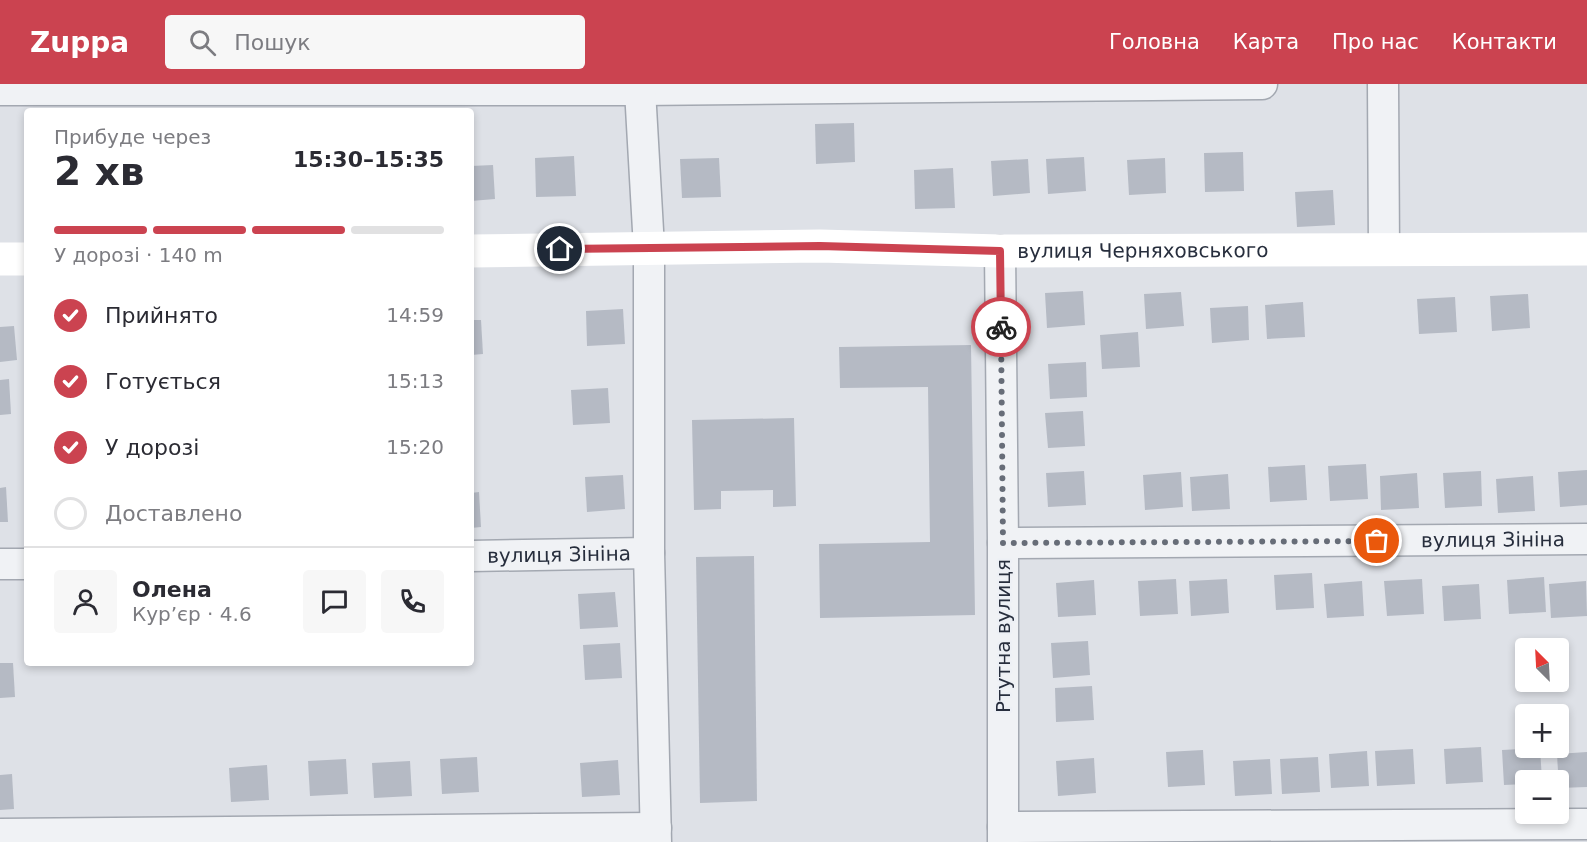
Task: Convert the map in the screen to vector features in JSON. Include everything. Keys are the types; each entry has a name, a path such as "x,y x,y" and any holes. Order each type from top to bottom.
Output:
{"main road":[{"name":"вулиця Черняховського","path":"474,251 820,246 1000,251 1587,249"},
{"path":"0,259 24,259"}],"street":[{"path":"0,90 157,87 640,90 1262,84"},
{"path":"1383,84 1384,249"},
{"path":"0,834 656,835 649,553 649,248 640,90"},
{"name":"Ртутна вулиця","path":"1000,251 1003,835"},
{"name":"вулиця Зініна","path":"1003,543 1587,539"},
{"name":"вулиця Зініна","path":"474,556 649,553"},
{"path":"0,564 24,564"},
{"path":"1003,835 1587,824"}],"building":[{"path":"854,123 855,162 816,164 815,124"},
{"path":"1243,152 1244,191 1205,192 1204,153"},
{"path":"574,156 576,196 536,197 535,158"},
{"path":"1084,157 1086,191 1048,194 1046,159"},
{"path":"719,158 721,197 682,198 680,159"},
{"path":"1165,158 1166,193 1129,195 1127,160"},
{"path":"1028,159 1030,193 993,196 991,161"},
{"path":"493,165 495,199 474,201 474,166"},
{"path":"953,168 955,208 915,209 914,170"},
{"path":"1333,190 1335,225 1297,227 1295,192"},
{"path":"1083,291 1085,325 1047,328 1045,293"},
{"path":"1181,292 1184,326 1146,329 1144,294"},
{"path":"1528,294 1530,328 1492,331 1490,296"},
{"path":"1455,297 1457,332 1419,334 1417,299"},
{"path":"1303,302 1305,337 1267,339 1265,305"},
{"path":"1248,306 1249,340 1212,343 1210,308"},
{"path":"623,309 625,344 587,346 586,311"},
{"path":"474,320 481,320 483,354 474,355"},
{"path":"14,326 17,360 0,362 0,327"},
{"path":"1138,332 1140,367 1102,369 1100,335"},
{"path":"971,345 975,615 820,618 819,544 930,542 928,387 840,388 839,347"},
{"path":"1086,362 1087,397 1050,399 1048,364"},
{"path":"9,379 11,414 0,415 0,380"},
{"path":"608,388 610,423 573,425 571,390"},
{"path":"1083,411 1085,446 1048,448 1045,413"},
{"path":"794,418 796,506 773,507 773,490 721,491 721,509 694,510 692,420"},
{"path":"1366,464 1368,499 1330,501 1328,466"},
{"path":"1305,465 1307,500 1270,502 1268,467"},
{"path":"1587,470 1587,505 1560,507 1558,472"},
{"path":"1084,471 1086,505 1048,507 1046,473"},
{"path":"1481,471 1482,506 1445,508 1443,473"},
{"path":"1181,472 1183,507 1145,510 1143,475"},
{"path":"1417,473 1419,508 1381,510 1380,476"},
{"path":"1228,474 1230,509 1192,511 1190,477"},
{"path":"623,475 625,509 587,512 585,477"},
{"path":"1533,476 1535,511 1498,513 1496,479"},
{"path":"6,487 8,522 0,522 0,488"},
{"path":"479,492 481,527 474,528 474,493"},
{"path":"754,556 757,801 700,803 696,557"},
{"path":"1312,573 1314,608 1276,610 1274,575"},
{"path":"1544,577 1546,612 1509,614 1507,580"},
{"path":"1176,579 1178,614 1140,616 1138,581"},
{"path":"1227,579 1229,613 1191,616 1189,581"},
{"path":"1422,579 1424,614 1387,616 1384,581"},
{"path":"1094,580 1096,615 1058,617 1056,583"},
{"path":"1362,581 1364,616 1327,618 1324,584"},
{"path":"1586,581 1587,616 1551,618 1549,584"},
{"path":"1479,584 1481,619 1444,621 1442,586"},
{"path":"615,592 618,627 580,629 578,594"},
{"path":"1088,641 1090,675 1053,678 1051,643"},
{"path":"620,643 622,678 585,680 583,645"},
{"path":"0,663 13,663 15,697 0,698"},
{"path":"1092,686 1094,720 1056,722 1055,688"},
{"path":"1481,747 1483,782 1446,784 1444,749"},
{"path":"1413,749 1415,784 1377,786 1375,751"},
{"path":"1515,749 1515,758 1541,758 1541,770 1515,770 1515,784 1504,785 1502,750"},
{"path":"1203,750 1205,785 1168,787 1166,752"},
{"path":"1367,751 1369,786 1331,788 1329,754"},
{"path":"1587,752 1587,787 1569,788 1569,770 1558,770 1557,758 1569,758 1569,753"},
{"path":"477,757 479,792 442,794 440,759"},
{"path":"1318,757 1320,792 1282,794 1280,759"},
{"path":"1094,758 1096,793 1058,796 1056,761"},
{"path":"346,759 348,794 310,796 308,761"},
{"path":"1270,759 1272,794 1235,796 1233,761"},
{"path":"618,760 620,795 582,797 580,763"},
{"path":"410,761 412,796 374,798 372,763"},
{"path":"267,765 269,800 231,802 229,768"},
{"path":"12,774 14,809 0,810 0,775"}],"way so far":[{"path":"1001,327 1003,543 1377,541"}],"route":[{"path":"560,249 820,246 1000,251 1001,327"}]}
